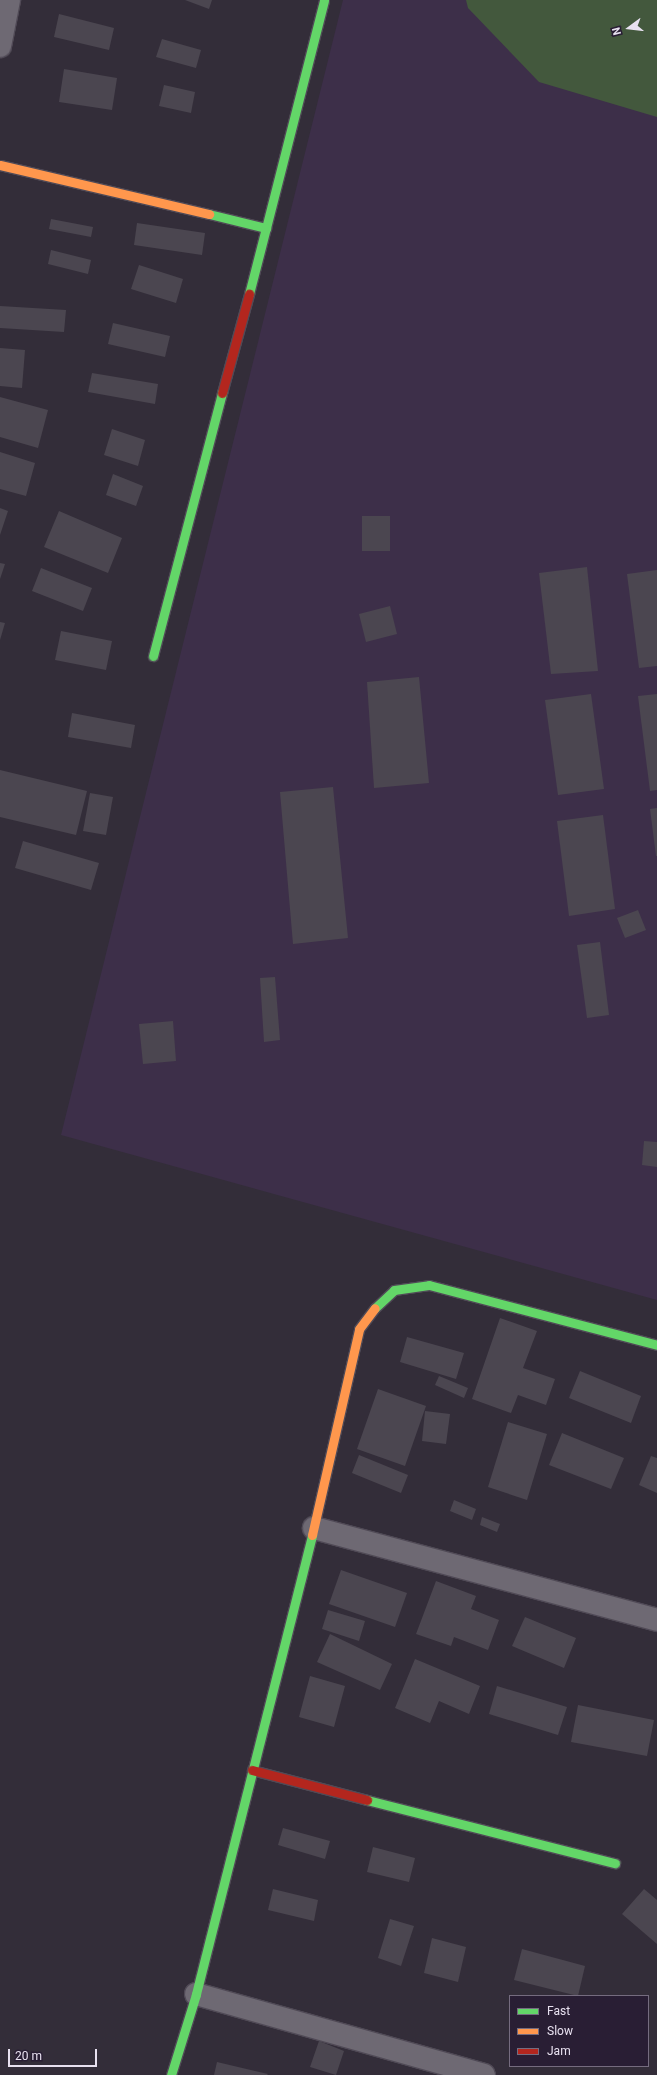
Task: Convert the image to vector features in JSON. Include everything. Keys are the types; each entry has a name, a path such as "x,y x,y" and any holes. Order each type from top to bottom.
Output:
{"street":[{"path":"0,46 9,0"},
{"path":"153,656 266,228 324,0"},
{"path":"0,166 266,228"},
{"path":"171,2075 196,1994 314,1528 359,1329 376,1306 394,1290 429,1284 657,1345"},
{"path":"314,1528 657,1620"},
{"path":"252,1770 615,1863"},
{"path":"196,1994 484,2075"}],"shaded area":[{"path":"343,0 657,0 657,1300 61,1135"}],"green space":[{"path":"466,0 657,0 657,117 539,82 468,8"}],"building":[{"path":"185,0 212,0 209,9"},
{"path":"59,14 114,28 109,50 54,37"},
{"path":"162,39 201,50 196,68 156,57"},
{"path":"64,69 117,78 112,110 59,102"},
{"path":"164,85 195,92 191,113 159,106"},
{"path":"51,219 93,227 91,237 49,229"},
{"path":"137,223 205,233 202,255 134,245"},
{"path":"51,250 91,260 88,274 48,264"},
{"path":"139,265 183,279 176,303 131,289"},
{"path":"0,306 66,310 64,332 0,328"},
{"path":"113,323 170,336 165,357 108,344"},
{"path":"0,348 25,350 22,388 0,386"},
{"path":"92,373 158,384 155,404 88,392"},
{"path":"0,397 48,410 38,448 0,437"},
{"path":"112,429 145,440 138,466 104,455"},
{"path":"0,452 35,463 26,496 0,489"},
{"path":"113,474 143,486 136,506 106,495"},
{"path":"0,508 8,511 0,535"},
{"path":"59,511 122,538 108,573 44,547"},
{"path":"362,516 390,516 390,551 362,551"},
{"path":"0,563 5,564 0,579"},
{"path":"587,567 598,671 551,674 539,573"},
{"path":"41,568 92,588 83,611 32,591"},
{"path":"657,570 657,666 639,668 627,574"},
{"path":"390,606 397,634 366,642 359,614"},
{"path":"0,622 5,623 0,640"},
{"path":"61,631 112,641 106,670 55,660"},
{"path":"419,677 429,783 374,788 367,682"},
{"path":"591,694 604,789 558,795 545,700"},
{"path":"657,694 657,790 650,791 638,696"},
{"path":"72,713 135,725 131,748 68,737"},
{"path":"0,770 87,791 76,835 0,817"},
{"path":"333,787 348,938 293,944 280,792"},
{"path":"90,793 113,797 106,835 83,831"},
{"path":"657,808 657,856 656,856 650,809"},
{"path":"603,815 615,909 569,916 557,821"},
{"path":"23,841 99,863 91,890 15,868"},
{"path":"638,910 646,930 625,938 617,918"},
{"path":"600,942 609,1015 587,1018 577,945"},
{"path":"275,977 280,1040 264,1042 260,978"},
{"path":"173,1021 176,1061 143,1064 139,1024"},
{"path":"644,1141 657,1142 657,1167 642,1165"},
{"path":"500,1318 537,1331 523,1368 555,1379 546,1405 518,1395 511,1413 472,1399"},
{"path":"407,1337 464,1353 456,1379 400,1362"},
{"path":"580,1371 641,1396 631,1423 569,1398"},
{"path":"439,1376 468,1388 464,1398 435,1385"},
{"path":"378,1389 426,1406 405,1466 357,1449"},
{"path":"425,1411 450,1414 446,1444 422,1441"},
{"path":"508,1422 547,1434 527,1500 488,1487"},
{"path":"562,1433 624,1458 611,1489 549,1465"},
{"path":"359,1455 408,1475 401,1493 352,1473"},
{"path":"651,1456 657,1458 657,1493 639,1485"},
{"path":"454,1500 476,1509 472,1520 450,1511"},
{"path":"482,1517 500,1524 497,1532 480,1525"},
{"path":"341,1570 407,1593 395,1627 329,1604"},
{"path":"436,1581 476,1596 471,1609 499,1620 488,1650 454,1637 451,1646 416,1634"},
{"path":"328,1610 365,1621 359,1641 322,1629"},
{"path":"525,1617 576,1638 564,1668 512,1646"},
{"path":"330,1634 392,1664 380,1690 317,1662"},
{"path":"415,1659 480,1686 469,1714 439,1701 430,1723 395,1708"},
{"path":"310,1676 345,1686 334,1727 299,1717"},
{"path":"497,1686 567,1707 558,1735 489,1714"},
{"path":"578,1705 654,1720 647,1756 571,1742"},
{"path":"283,1828 330,1841 325,1859 278,1845"},
{"path":"373,1847 415,1858 409,1882 367,1872"},
{"path":"273,1889 318,1900 314,1921 268,1910"},
{"path":"644,1889 657,1900 657,1944 622,1914"},
{"path":"390,1919 414,1926 401,1966 378,1958"},
{"path":"432,1938 466,1947 458,1982 424,1973"},
{"path":"522,1949 585,1966 578,1995 514,1980"},
{"path":"319,2041 344,2051 336,2075 310,2067"},
{"path":"217,2062 268,2074 214,2075"}],"traffic: fast":[{"path":"209,214 266,228 324,0"},
{"path":"249,294 266,228"},
{"path":"153,656 222,393"},
{"path":"375,1308 394,1290 429,1285 657,1345"},
{"path":"171,2075 196,1994 312,1535"},
{"path":"367,1800 615,1863"}],"traffic: slow":[{"path":"0,165 209,214"},
{"path":"312,1535 359,1329 375,1308"}],"traffic: jam":[{"path":"222,393 249,294"},
{"path":"252,1770 367,1800"}]}
